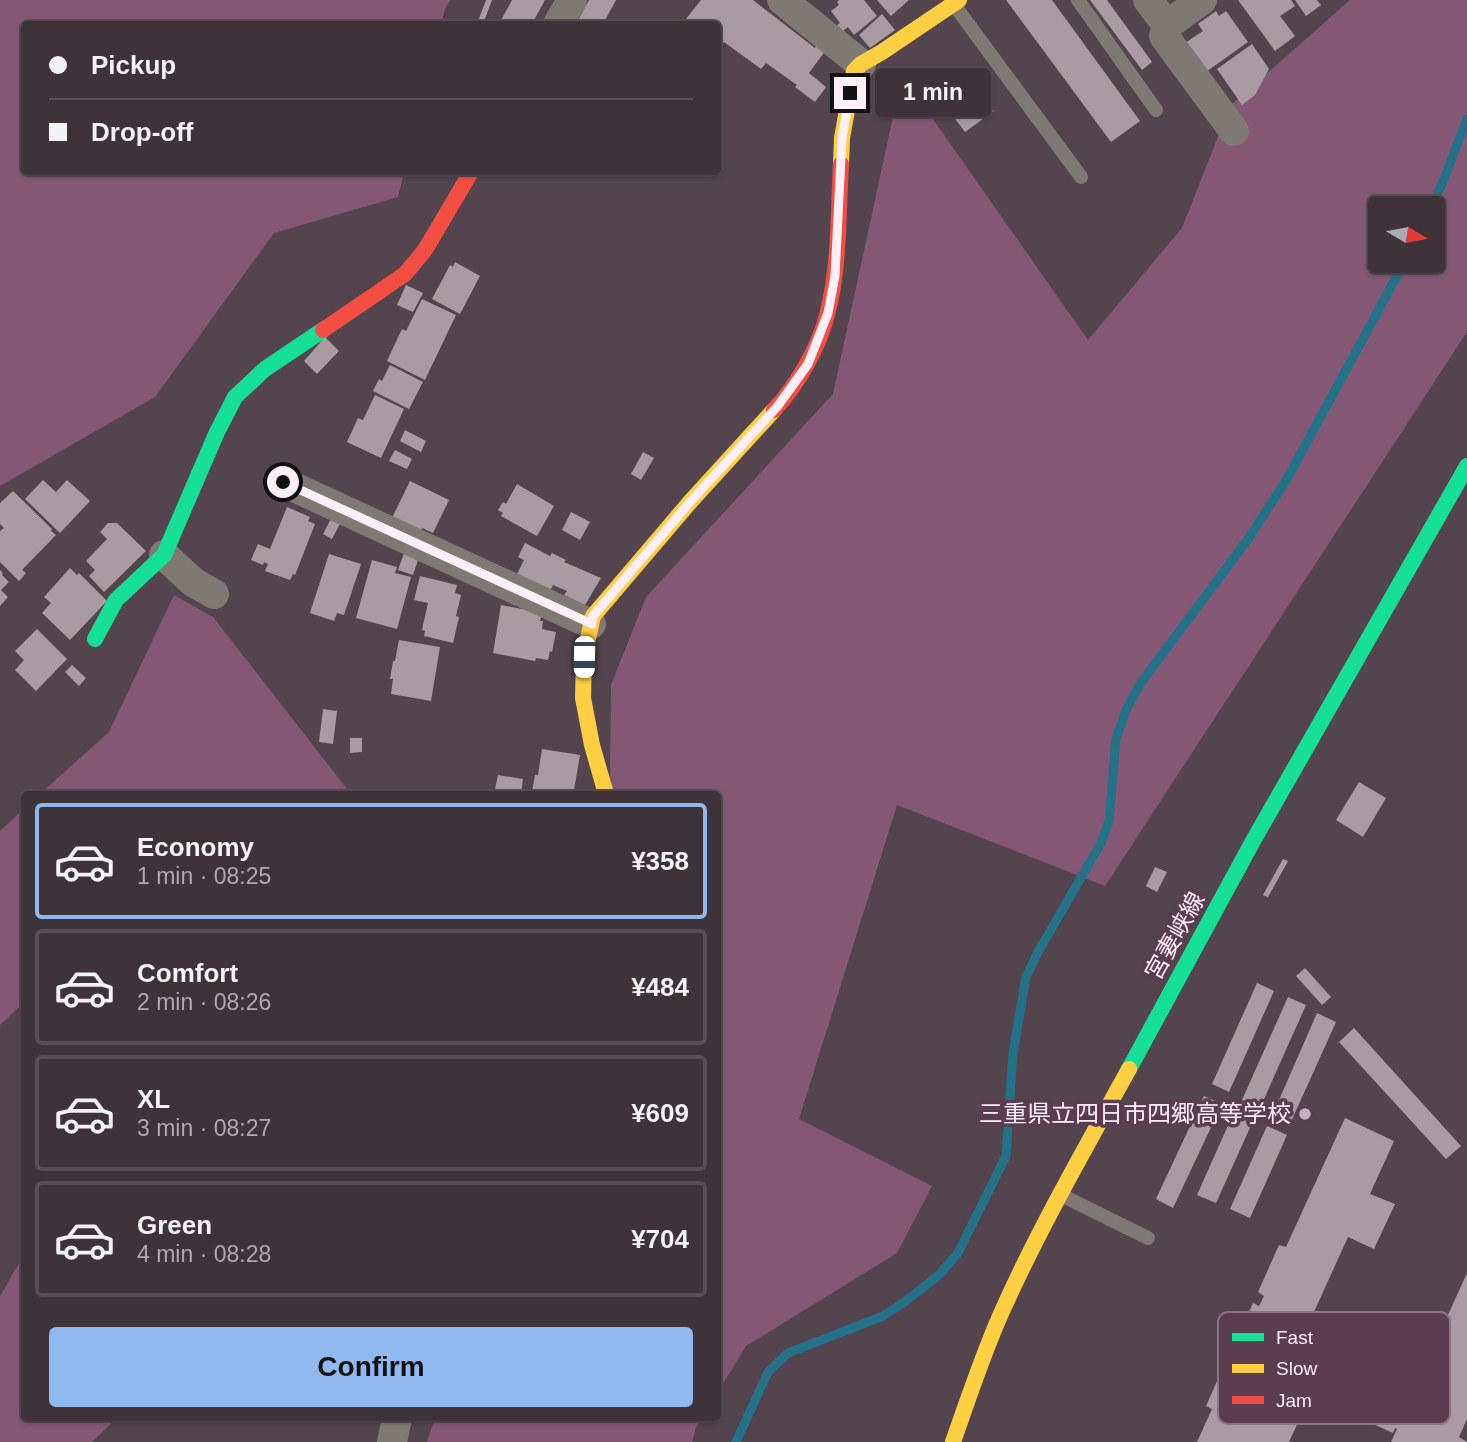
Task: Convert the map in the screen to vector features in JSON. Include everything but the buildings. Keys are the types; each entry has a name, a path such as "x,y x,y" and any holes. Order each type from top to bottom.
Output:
{"street":[{"path":"560,21 572,0"},
{"path":"782,0 861,64"},
{"path":"1148,0 1167,25"},
{"path":"1202,0 1167,25 1164,36 1234,131"},
{"path":"605,791 592,745 583,698 584,657 593,616 737,449 777,407 808,364 828,313 835,276 842,138 854,71 956,2"},
{"path":"95,639 116,600 164,555 235,397 265,369 405,274 425,250 469,175"},
{"name":"宮妻峡線","path":"953,1442 1004,1307 1060,1195 1253,841 1467,466"},
{"path":"283,482 592,624"},
{"path":"164,555 193,582 214,594"},
{"path":"393,1442 396,1421"}],"lane":[{"path":"1078,0 1156,110"},
{"path":"956,2 1081,177"},
{"path":"1060,1195 1148,1238"}],"shaded area":[{"path":"0,0 450,0 442,21 21,21 21,175 403,175 398,197 274,233 155,397 0,486"},
{"path":"1350,0 1467,0 1467,332 1105,886 897,805 799,1119 932,1186 897,1253 746,1346 721,1387 721,791 612,791 611,685 646,597 833,394 902,75 1088,340 1182,228 1230,106"},
{"path":"174,595 213,617 349,791 43,791 109,732"},
{"path":"21,812 21,1007 0,1025 0,831"},
{"path":"21,1260 21,1421 114,1421 92,1442 0,1442 0,1296"},
{"path":"434,1421 700,1421 692,1442 427,1442"}],"waterway":[{"path":"1436,196 1467,119"},
{"path":"736,1442 768,1372 788,1353 883,1316 940,1274 958,1253 1006,1156 1013,1053 1026,977 1101,843 1109,821 1116,739 1126,710 1140,684 1248,539 1287,479 1399,273"}],"traffic: fast":[{"path":"95,639 116,600 164,555 235,397 265,369 323,330"},
{"path":"1129,1069 1253,841 1467,466"}],"traffic: slow":[{"path":"841,164 842,138 854,71 959,0"},
{"path":"605,791 592,745 583,698 584,657 593,616 690,502 774,410"},
{"path":"953,1442 990,1340 1018,1276 1129,1069"}],"traffic: jam":[{"path":"774,410 807,364 820,338 828,311 837,256 841,164"},
{"path":"323,330 405,274 425,250 469,175"}],"place":[{"name":"三重県立四日市四郷高等学校","path":"1305,1114"}],"route":[{"path":"283,482 592,624 593,616 737,449 777,407 808,364 828,313 835,276 842,138 850,93"}]}
